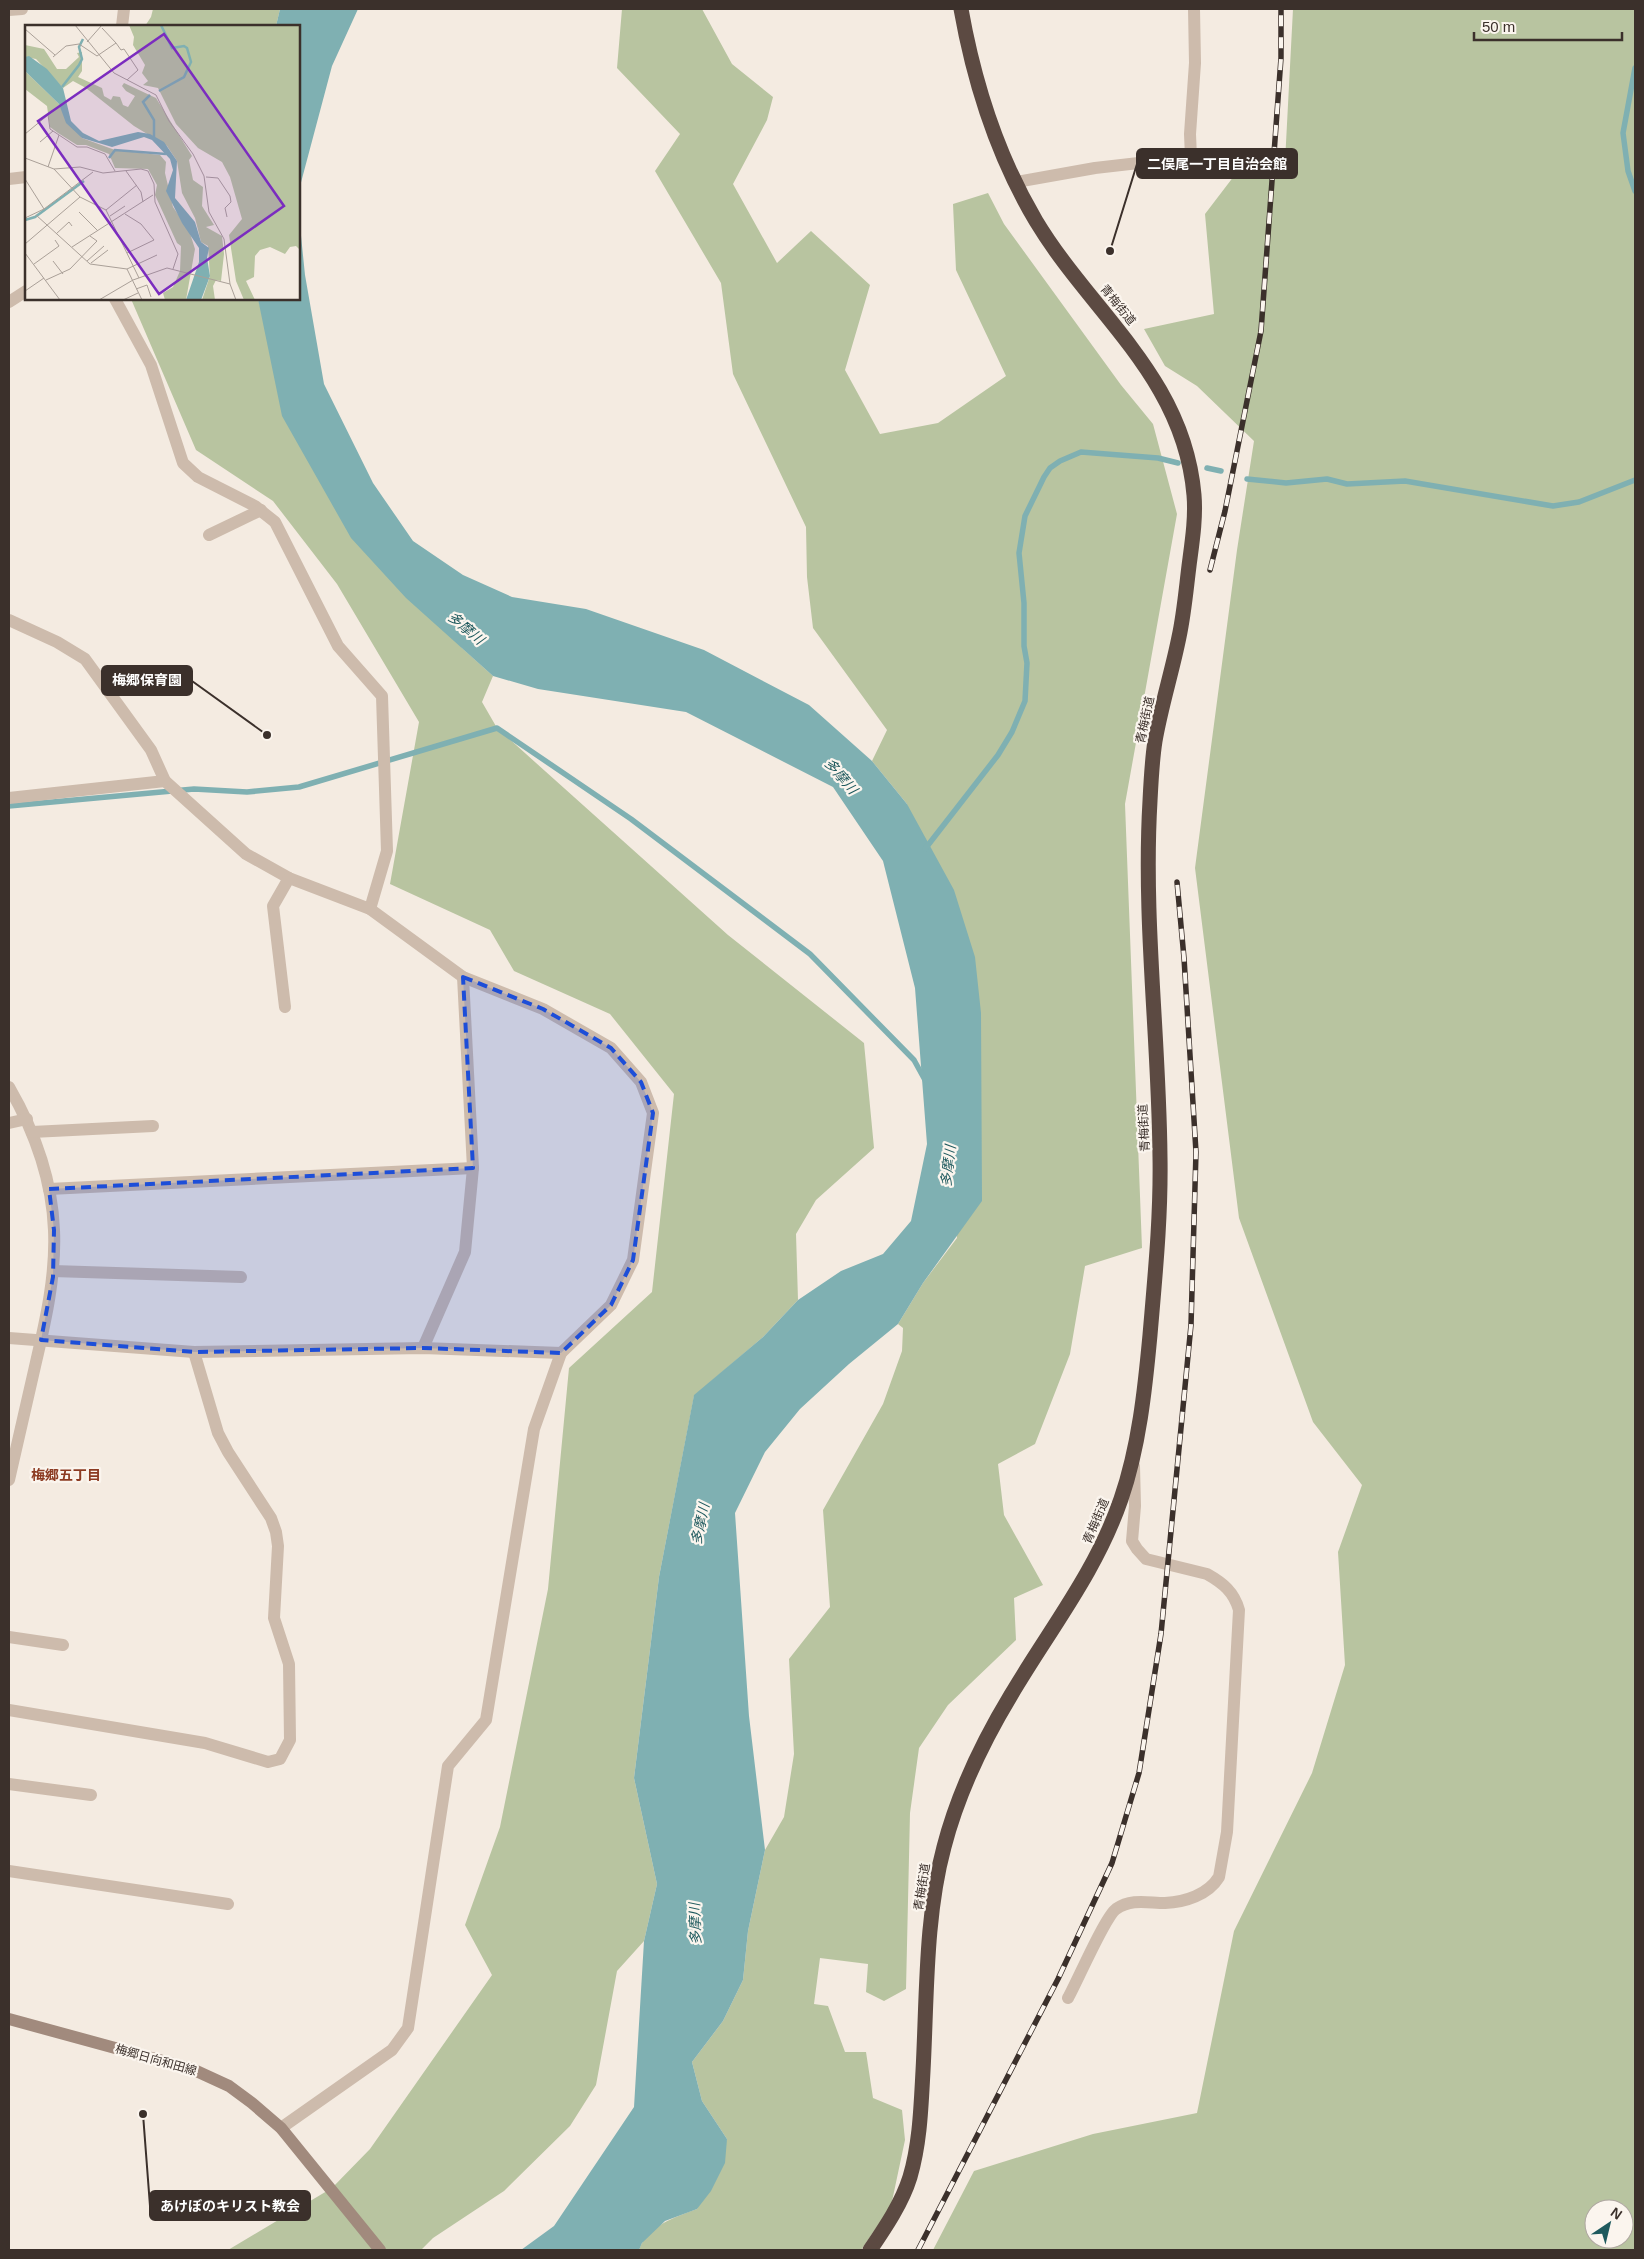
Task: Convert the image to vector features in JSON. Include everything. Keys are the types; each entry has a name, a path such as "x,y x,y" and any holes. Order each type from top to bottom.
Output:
{"highway":[{"name":"青梅街道","path":"870,2250 895,2210 909,2181 916,2151 921,2112 933,1906 943,1850 956,1809 980,1750 1011,1694 1075,1597 1103,1544 1122,1496 1133,1452 1146,1384 1159,1231 1160,1158 1149,904 1150,804 1154,743 1180,634 1192,540 1194,496 1179,432 1164,397 1144,363 1081,284 1037,222 1016,182 998,141 986,105 966,35 962,9"}],"main road":[{"name":"梅郷日向和田線","path":"9,2018 192,2068 229,2086 281,2128 332,2188 380,2250"}],"street":[{"path":"9,10 22,9"},
{"path":"122,25 124,9"},
{"path":"1016,182 1095,168 1191,157 1190,134 1195,63 1194,9"},
{"path":"9,179 25,177"},
{"path":"9,302 25,293"},
{"path":"116,300 151,365 183,463 198,478 262,510 275,522 338,646 382,696 387,851 370,909"},
{"path":"209,535 262,510"},
{"path":"9,620 57,642 85,659 150,750 166,781 246,854 289,878 370,909 463,977 543,1009 611,1048 641,1082 653,1113 633,1260 611,1305 561,1353 534,1428 486,1720 448,1766 408,2028 392,2050 281,2128"},
{"path":"9,798 166,781"},
{"path":"285,1008 273,906 289,878"},
{"path":"423,1348 465,1252 473,1168 463,977"},
{"path":"9,1087 32,1132 49,1189 54,1230 53,1270 41,1340 9,1480"},
{"path":"9,1123 27,1119"},
{"path":"32,1132 153,1126"},
{"path":"49,1189 473,1168"},
{"path":"53,1270 241,1277"},
{"path":"9,1338 194,1352 423,1348 561,1353"},
{"path":"9,1710 205,1743 268,1762 280,1759 286,1750 290,1740 289,1664 274,1618 278,1546 276,1532 271,1518 228,1452 218,1433 194,1352"},
{"path":"1068,1998 1115,1910 1134,1902 1166,1903 1198,1895 1215,1884 1221,1870 1227,1832 1239,1610 1231,1592 1207,1574 1146,1559 1132,1541 1135,1506 1133,1452"},
{"path":"9,1637 64,1645"},
{"path":"9,1784 91,1795"},
{"path":"9,1871 228,1904"}],"highlighted area":[{"path":"463,977 543,1009 611,1048 641,1082 653,1113 633,1260 611,1305 561,1353 423,1348 194,1352 41,1340 53,1277 54,1230 49,1189 473,1168"}],"green space":[{"path":"153,9 280,9 276,25 146,25 151,17"},
{"path":"622,9 702,9 732,64 773,97 767,120 733,184 777,263 811,231 870,285 845,370 880,434 938,423 1006,376 956,270 953,204 988,193 1004,224 1121,385 1153,424 1177,514 1125,804 1142,1248 1085,1266 1070,1354 1035,1444 998,1464 1004,1515 1043,1585 1014,1598 1016,1640 948,1705 919,1748 910,1813 906,1989 884,2001 866,1992 868,1964 820,1958 814,2004 828,2006 845,2052 866,2052 873,2098 902,2110 905,2140 891,2206 861,2250 639,2250 648,2235 655,2229 671,2219 697,2209 727,2139 702,2101 692,2062 723,2021 743,1980 748,1931 765,1850 784,1817 794,1754 789,1659 830,1607 823,1510 883,1404 902,1351 903,1328 898,1324 923,1283 957,1238 907,804 872,761 887,730 813,628 807,577 806,527 733,374 721,283 655,171 680,134 617,68"},
{"path":"1293,9 1635,9 1635,2250 933,2250 974,2171 1093,2134 1197,2113 1234,1931 1312,1773 1345,1665 1338,1552 1362,1485 1313,1422 1239,1218 1195,868 1237,550 1254,441 1197,386 1165,366 1144,329 1214,314 1205,214 1234,176 1285,162"},
{"path":"131,300 258,300 260,306 462,648 493,676 482,702 497,728 728,935 864,1043 874,1148 816,1200 796,1234 798,1300 763,1337 694,1396 659,1577 634,1778 657,1884 644,1941 617,1971 596,2085 570,2126 504,2191 433,2238 421,2250 228,2250 332,2188 370,2149 492,1975 465,1925 500,1827 548,1589 569,1368 652,1292 674,1094 610,1014 514,971 490,930 390,884 419,722 337,584 273,501 196,450"}],"water":[{"path":"280,9 358,9 332,66 300,186 300,25 276,25"},
{"name":"多摩川","path":"300,226 305,275 324,384 373,483 413,541 463,575 512,597 586,609 704,650 809,705 872,761 907,804 954,890 975,957 981,1013 982,1201 923,1283 898,1324 849,1364 800,1409 765,1452 735,1513 749,1716 765,1850 748,1931 743,1980 723,2021 692,2062 702,2101 727,2139 725,2163 711,2191 697,2209 665,2221 642,2243 639,2250 521,2250 554,2226 634,2107 644,1941 657,1884 634,1778 659,1577 694,1395 763,1337 798,1300 841,1271 883,1254 911,1221 927,1144 915,988 883,861 833,787 686,712 538,689 493,676 406,598 351,538 282,416 258,300 300,300"}],"waterway":[{"path":"1635,68 1623,133 1628,171 1635,191"},
{"path":"925,849 998,755 1012,732 1025,701 1027,663 1024,646 1024,603 1019,553 1025,516 1044,477 1050,468 1060,461 1081,452 1158,458 1178,463"},
{"path":"1207,468 1221,471"},
{"path":"1247,479 1286,483 1327,479 1347,484 1405,481 1553,506 1579,502 1635,480"},
{"path":"9,806 194,789 247,792 299,787 497,728 631,819 810,954 914,1060 925,1080"}],"railway":[{"path":"1210,570 1225,511 1261,331 1281,58 1281,9"},
{"path":"918,2250 1058,1979 1112,1863 1139,1773 1161,1634 1191,1325 1196,1152 1184,958 1177,882"}],"place":[{"name":"二俣尾一丁目自治会館","path":"1110,251"},
{"name":"梅郷保育園","path":"267,735"},
{"name":"あけぼのキリスト教会","path":"143,2114"}],"district":[{"name":"梅郷五丁目","path":"66,1475"}]}
